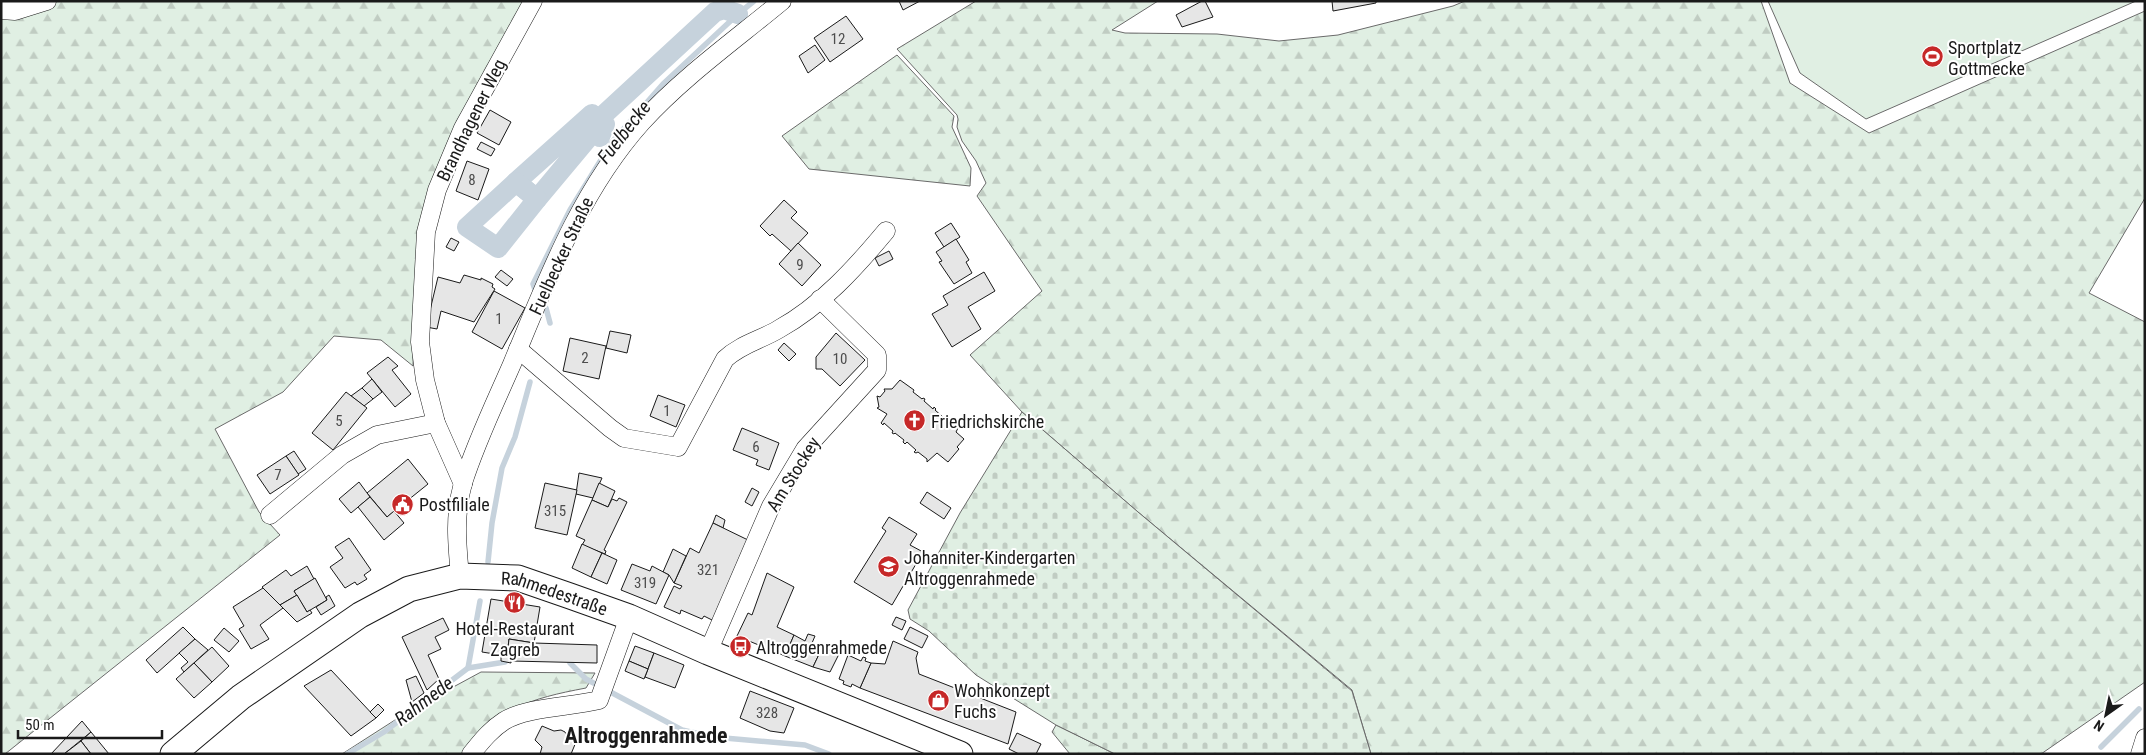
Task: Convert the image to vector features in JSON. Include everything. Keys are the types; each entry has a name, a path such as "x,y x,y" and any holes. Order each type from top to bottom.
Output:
{"main road":[{"name":"Rahmedestraße","path":"173,754 241,697 360,615 409,588 460,576 518,578 629,617 708,652 960,754"}],"street":[{"path":"1,10 15,11 47,1"},
{"name":"Brandhagener Weg","path":"463,484 436,424 424,380 420,342 426,232 437,190 463,128 533,1"},
{"name":"Fuelbecker Straße","path":"460,576 455,528 463,484 518,350 579,212 607,165 642,122 677,88 782,1"},
{"path":"518,350 624,438 678,447 725,359 736,349 780,329 820,299 863,258 886,231"},
{"name":"Am Stockey","path":"708,652 771,506 805,449 877,370 877,355 820,299"},
{"path":"270,515 342,455 377,435 436,424"},
{"path":"471,754 489,732 506,720 532,712 599,700 629,617"},
{"path":"2140,754 2145,738"}],"green space":[{"path":"1,1 525,1 461,118 415,283 413,366 381,340 334,336 283,392 215,429 259,512 280,535 5,754 1,754"},
{"path":"976,1 1158,1 1112,30 1125,33 1217,34 1279,41 1338,35 1453,6 1465,1 1761,1 1790,83 1869,133 2145,11 2145,198 2089,293 2145,322 2145,682 2041,754 1371,754 1352,690 1138,512 1022,412 970,355 1042,291 977,196 986,183 976,161 962,141 957,127 957,115 897,49"},
{"name":"Sportplatz Gottmecke","path":"1768,1 2136,1 1866,119 1800,73"},
{"path":"897,55 954,116 952,127 971,168 970,186 809,169 782,136"},
{"path":"1022,412 1352,691 1371,754 1115,754 1056,725 976,675 929,631 910,619 908,610 960,513"},
{"path":"481,672 595,673 586,688 547,696 516,708 502,716 475,738 461,754 342,754 409,711"},
{"path":"1056,725 1115,754 1070,754 1052,732"}],"building":[{"path":"899,1 920,1 903,10"},
{"path":"1205,1 1213,17 1182,27 1176,15"},
{"path":"1332,1 1376,1 1376,3 1333,11"},
{"path":"846,16 863,39 830,62 814,38"},
{"path":"815,45 825,60 808,73 799,56"},
{"path":"490,110 511,122 499,145 477,133"},
{"path":"481,142 495,149 491,156 477,149"},
{"path":"467,161 489,169 478,200 456,191"},
{"path":"784,200 797,212 791,218 808,233 791,251 772,234 770,236 760,226"},
{"path":"951,223 960,237 944,247 935,233"},
{"path":"451,238 459,242 454,251 446,247"},
{"path":"956,239 969,260 966,262 972,273 954,284 939,262 942,261 936,252"},
{"path":"798,243 821,265 802,286 779,264"},
{"path":"889,251 893,259 879,266 875,258"},
{"path":"501,270 513,279 507,286 495,277"},
{"path":"984,272 995,291 968,307 981,329 952,347 932,314 948,305 943,296"},
{"path":"464,275 481,280 481,278 493,284 492,287 495,289 474,322 441,311 437,329 426,327 438,277 460,283"},
{"path":"494,291 525,308 502,349 472,332"},
{"path":"610,331 631,335 627,353 606,348"},
{"path":"836,333 865,360 840,386 822,369 816,369 816,357"},
{"path":"570,338 606,346 599,379 563,371"},
{"path":"784,343 796,354 789,361 778,350"},
{"path":"388,357 398,366 392,370 411,394 395,407 367,373"},
{"path":"372,379 382,392 373,399 362,388"},
{"name":"Friedrichskirche","path":"900,380 958,428 956,432 964,439 957,447 959,449 948,462 937,453 927,462 927,459 918,452 914,452 916,450 907,442 905,444 904,440 895,433 892,433 893,431 884,423 883,425 881,423 887,414 877,408 879,407 877,396 880,397 885,391 884,389 892,389"},
{"path":"362,388 373,399 364,406 351,396"},
{"path":"346,392 367,408 333,450 312,433"},
{"path":"658,395 685,405 676,427 650,416"},
{"path":"742,428 779,443 769,470 756,465 758,460 733,450"},
{"path":"294,451 306,469 298,474 286,456"},
{"path":"286,456 299,475 270,494 257,475"},
{"path":"408,459 428,484 387,517 367,493"},
{"path":"579,473 602,478 593,498 576,494"},
{"path":"359,482 370,497 351,513 339,499"},
{"path":"545,483 577,490 567,535 535,528"},
{"path":"599,483 615,491 608,507 592,500"},
{"path":"752,488 759,492 752,506 745,502"},
{"path":"927,492 951,508 944,519 920,503"},
{"path":"370,497 387,517 394,511 404,523 384,540 358,507"},
{"path":"619,498 627,502 604,550 606,551 605,554 582,545 585,540 576,536 592,500 608,507 612,499 617,501"},
{"path":"716,515 725,520 723,528 713,523"},
{"name":"Johanniter-Kindergarten Altroggenrahmede","path":"889,517 917,534 910,545 923,552 892,605 854,582 886,531 882,528"},
{"path":"713,523 748,540 714,621 704,616 702,619 681,610 680,614 664,607 674,586 680,589 682,586 674,583 690,548 699,553"},
{"path":"349,538 371,570 364,575 367,579 357,585 355,582 345,588 330,567 343,558 335,547"},
{"path":"582,544 602,553 591,577 572,568"},
{"path":"673,549 686,556 674,583 669,575 663,572"},
{"path":"602,553 617,560 607,584 591,577"},
{"path":"632,564 650,571 652,566 669,575 656,604 621,590"},
{"path":"307,566 314,579 294,591 297,595 280,605 262,587 286,570 291,576"},
{"path":"767,573 794,587 777,627 794,635 785,656 737,636 748,613 752,615"},
{"path":"315,578 327,600 307,612 294,591"},
{"path":"263,588 283,608 260,625 269,639 251,649 239,629 244,626 233,607"},
{"path":"297,595 307,612 310,610 312,613 297,622 280,605"},
{"path":"329,595 335,606 321,615 316,607 327,600 326,597"},
{"path":"491,599 540,607 534,643 509,639 507,656 482,652"},
{"path":"896,617 906,621 902,630 892,625"},
{"path":"443,618 449,630 435,637 441,649 428,655 439,679 427,690 402,637"},
{"path":"183,627 195,639 157,673 146,660"},
{"path":"910,627 928,636 922,648 904,639"},
{"path":"224,628 239,641 229,652 214,640"},
{"path":"808,634 815,636 812,643 822,648 813,667 785,656 794,635 805,641"},
{"path":"195,639 208,650 184,672 181,668 188,662 179,653"},
{"path":"509,639 534,643 597,645 597,663 511,661 511,663 501,661 501,655 507,656"},
{"name":"Wohnkonzept Fuchs","path":"893,641 918,652 916,658 919,674 1016,712 1008,744 860,688 871,663 885,664"},
{"path":"836,645 842,648 830,672 813,667 822,648 832,651"},
{"path":"635,646 654,653 648,669 629,661"},
{"path":"212,647 229,666 212,682 194,663"},
{"path":"654,653 684,665 675,688 645,677"},
{"path":"848,655 861,661 863,657 866,658 865,661 871,663 860,688 852,684 851,687 843,684 844,681 839,679"},
{"path":"629,661 648,669 644,679 625,671"},
{"path":"194,663 212,682 194,698 176,679"},
{"path":"331,670 376,718 351,736 304,686"},
{"path":"416,676 424,693 412,702 406,680"},
{"path":"750,691 794,708 784,733 770,731 740,718"},
{"path":"378,704 384,710 376,718 370,712"},
{"path":"82,721 91,732 64,754 51,754"},
{"path":"542,726 554,731 561,730 565,732 569,739 576,742 571,754 540,754 542,747 535,740"},
{"path":"91,732 109,754 91,754 81,741"},
{"path":"1017,733 1041,744 1036,754 1019,754 1009,749"},
{"path":"81,741 91,754 64,754"}],"waterway":[{"name":"Fuelbecke","path":"535,290 533,284 570,210 612,142 663,84 754,1"},
{"path":"598,120 592,114 516,182 537,199 593,132 600,137 605,124 598,120 715,12 724,9 738,14"},
{"path":"516,182 537,199 498,248 467,227 516,182"},
{"name":"Fuelbecke","path":"546,308 550,323"},
{"name":"Fuelbecke","path":"488,562 492,523 502,468 515,437 530,382"},
{"name":"Fuelbecke","path":"468,668 480,601"},
{"name":"Rahmede","path":"347,754 384,732 468,668 505,662"},
{"name":"Rahmede","path":"570,663 586,679 682,730 713,737 805,745 829,754"},
{"path":"2101,747 2139,709"}],"place":[{"name":"Sportplatz Gottmecke","path":"1932,57"},
{"name":"Friedrichskirche","path":"915,421"},
{"name":"Postfiliale","path":"403,504"},
{"name":"Johanniter-Kindergarten Altroggenrahmede","path":"888,567"},
{"name":"Hotel-Restaurant Zagreb","path":"515,603"},
{"name":"Altroggenrahmede","path":"740,647"},
{"name":"Wohnkonzept Fuchs","path":"938,700"}],"district":[{"name":"Altroggenrahmede","path":"646,735"}]}
